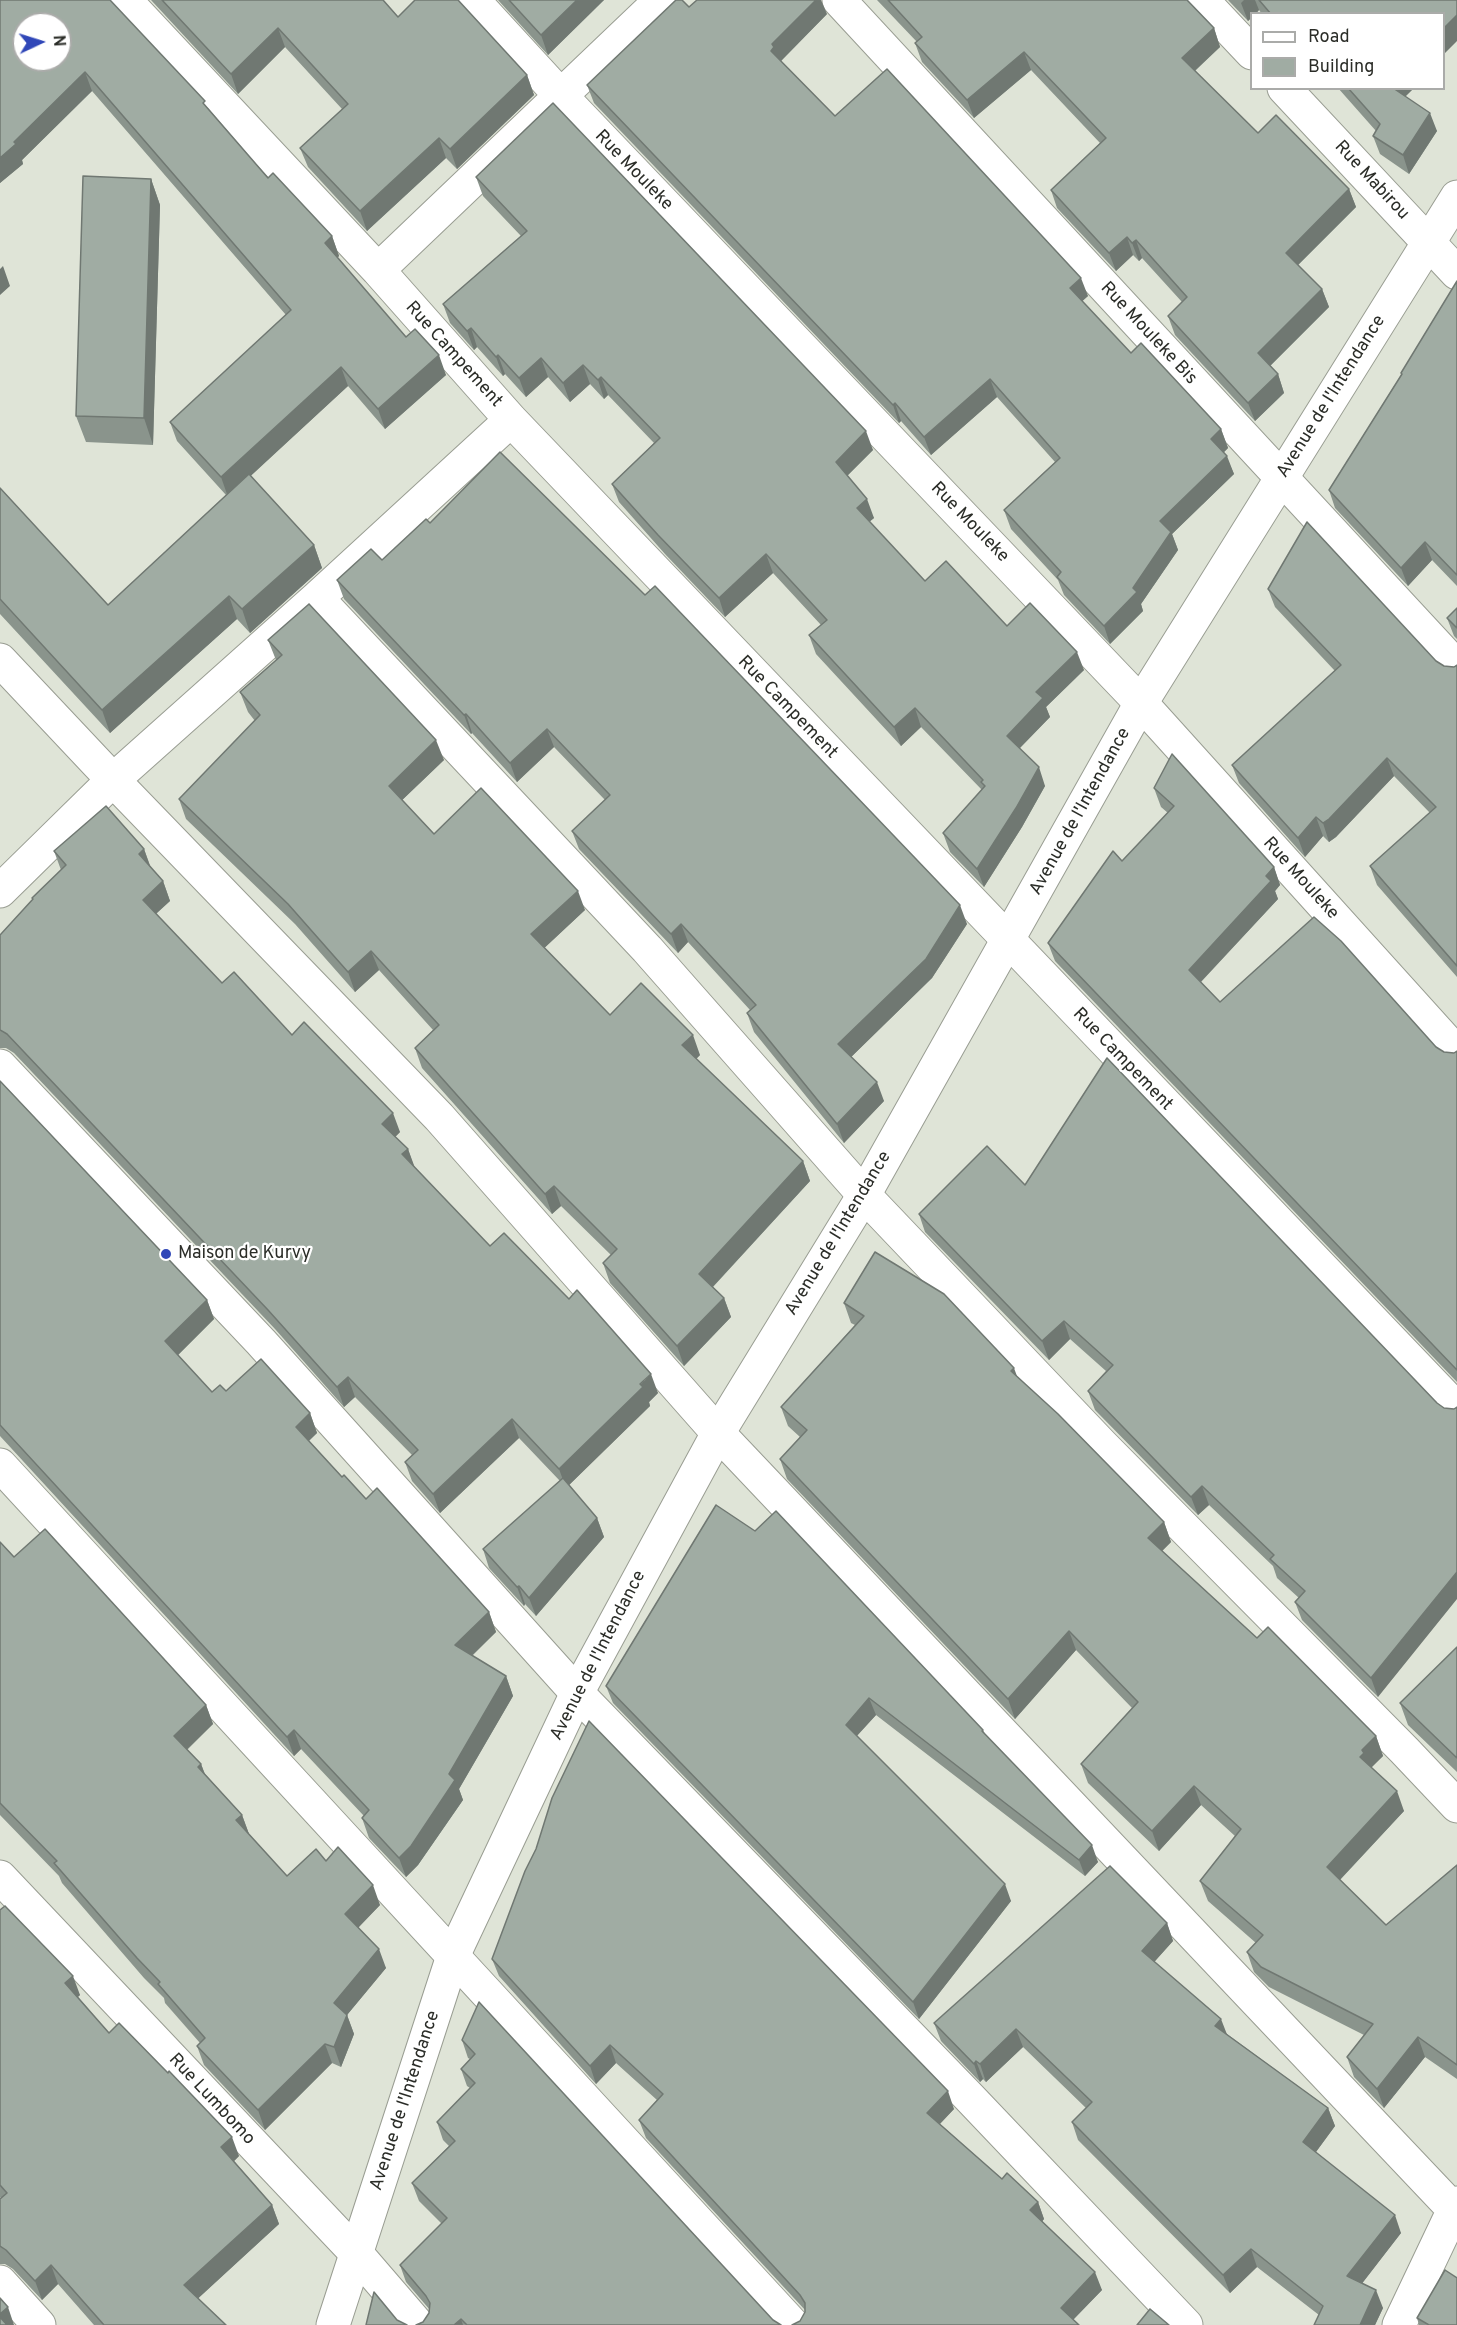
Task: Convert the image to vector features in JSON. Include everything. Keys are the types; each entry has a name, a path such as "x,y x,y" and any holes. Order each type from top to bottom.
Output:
{"street":[{"name":"Rue Campement","path":"124,0 378,270 511,420 1457,1409"},
{"name":"Rue Mouleke","path":"473,0 561,96 1141,703 1457,1053"},
{"path":"378,270 661,0"},
{"name":"Rue Mouleke Bis","path":"839,0 1457,667"},
{"path":"1202,0 1250,52"},
{"name":"Rue Mabirou","path":"1286,90 1457,273"},
{"name":"Avenue de l'Intendance","path":"333,2325 453,1956 578,1693 718,1433 864,1195 1009,942 1141,703 1457,197"},
{"path":"0,891 113,780 317,598 511,420"},
{"path":"317,598 647,949 864,1195 1102,1445 1396,1741 1457,1806"},
{"path":"0,660 439,1117 718,1433 1456,2208 1400,2325"},
{"path":"0,1066 261,1342 578,1693 1186,2325"},
{"path":"0,1465 793,2325"},
{"name":"Rue Lumbomo","path":"6,1895 356,2253 418,2325"},
{"path":"0,2282 39,2325"}],"building":[{"path":"0,0 110,0 205,101 203,103 268,178 273,173 332,236 325,243 406,337 415,329 439,355 378,409 341,367 221,477 170,422 291,310 85,72 14,142 16,144 0,158"},
{"path":"162,0 383,0 398,17 415,0 458,0 527,75 450,149 439,138 360,211 300,148 348,104 278,28 231,74"},
{"path":"509,0 577,0 541,35"},
{"path":"676,0 682,0 689,7 697,0 816,0 772,44 774,47 771,51 835,116 887,69 1081,278 1070,288 1131,353 1141,343 1221,429 1211,439 1227,456 1160,521 1171,532 1133,588 1137,592 1104,626 1057,577 1061,572 1004,510 1060,458 990,379 924,437 895,403 893,405 587,85"},
{"path":"888,0 1187,0 1214,28 1182,58 1258,133 1276,115 1349,189 1286,253 1322,289 1258,353 1278,374 1248,403 1168,316 1187,297 1136,240 1132,243 1127,237 1109,253 1051,190 1106,138 1024,52 967,100 915,43 922,37"},
{"path":"1259,0 1457,0 1457,15 1445,27 1445,12 1269,12"},
{"path":"1350,90 1396,90 1430,113 1403,155 1373,136 1380,124"},
{"path":"553,103 866,431 836,462 867,499 857,508 925,581 946,561 1007,626 1030,603 1077,652 1036,692 1043,698 1007,736 1039,767 977,869 943,833 985,786 981,782 983,780 915,708 894,727 809,635 827,620 766,554 719,598 612,484 660,438 601,377 598,380 583,365 563,383 541,358 519,378 498,355 496,357 471,328 467,331 443,304 527,231 476,177"},
{"path":"83,176 151,179 144,418 76,416"},
{"path":"1457,281 1457,575 1425,542 1401,568 1329,490"},
{"path":"500,452 645,595 655,586 960,905 926,959 838,1044 877,1082 837,1124 747,1013 756,1005 681,924 671,934 572,831 610,795 547,729 510,763 337,580 371,549 382,560 426,519 430,523"},
{"path":"249,474 314,545 242,609 229,596 102,710 0,599 0,488 108,605"},
{"path":"1307,522 1436,661 1444,666 1457,665 1457,966 1370,866 1436,807 1387,758 1329,819 1323,823 1316,817 1298,838 1232,765 1341,665 1268,589"},
{"path":"309,604 436,740 389,786 434,834 481,788 578,891 531,934 610,1015 641,983 693,1035 682,1045 803,1161 699,1274 724,1298 677,1346 603,1263 617,1249 554,1186 545,1194 415,1048 439,1025 371,951 348,972 288,904 179,799 260,715 240,692 282,655 268,640"},
{"path":"1457,608 1457,628 1447,618"},
{"path":"1172,754 1274,867 1266,876 1271,881 1189,970 1220,1002 1314,917 1341,941 1436,1047 1444,1052 1457,1051 1457,1370 1048,943 1113,851 1122,861 1174,806 1154,788"},
{"path":"106,806 144,849 139,854 163,881 143,900 222,983 234,972 292,1035 304,1022 393,1113 382,1124 408,1149 402,1154 490,1246 504,1233 569,1299 577,1290 651,1374 640,1384 643,1387 559,1469 512,1419 433,1494 405,1462 418,1450 348,1377 337,1387 268,1310 7,1034 0,1030 0,935 32,898 66,865 54,851"},
{"path":"1107,1058 1437,1403 1444,1408 1457,1407 1457,1572 1371,1678 1295,1602 1305,1591 1270,1559 1274,1555 1202,1486 1191,1497 1088,1391 1113,1365 1064,1321 1042,1341 919,1214 987,1146 1025,1185"},
{"path":"0,1081 207,1300 165,1341 212,1392 220,1385 226,1391 261,1359 310,1413 296,1427 342,1477 344,1475 366,1499 377,1488 489,1612 455,1645 506,1676 449,1774 455,1780 411,1846 399,1858 362,1818 369,1810 294,1730 287,1737 0,1425"},
{"path":"875,1252 944,1294 1014,1368 1011,1371 1058,1414 1164,1522 1148,1538 1257,1638 1268,1627 1376,1736 1362,1750 1364,1753 1360,1757 1397,1791 1327,1867 1386,1925 1457,1865 1457,2065 1418,2037 1377,2089 1347,2057 1373,2024 1261,1967 1247,1952 1263,1935 1200,1881 1241,1829 1194,1786 1152,1831 1081,1764 1138,1702 1069,1631 1008,1699 780,1459 807,1430 781,1407 864,1316 844,1303"},
{"path":"563,1478 597,1518 529,1598 483,1549"},
{"path":"716,1505 755,1531 776,1511 1092,1845 1079,1860 869,1698 846,1725 1005,1884 913,2002 606,1686"},
{"path":"45,1529 206,1705 174,1736 201,1764 198,1767 242,1815 236,1820 287,1876 316,1849 326,1861 338,1847 373,1885 345,1914 379,1949 334,2003 347,2015 334,2047 325,2044 258,2110 197,2046 205,2038 158,1984 160,1982 54,1863 57,1861 0,1803 0,1542 14,1557"},
{"path":"1457,1647 1457,1758 1400,1703"},
{"path":"589,1721 948,2091 927,2113 1002,2179 1007,2173 1038,2202 1030,2210 1095,2272 1061,2308 1079,2325 792,2325 800,2321 805,2312 805,2303 800,2295 639,2120 663,2094 610,2045 590,2066 492,1959 525,1871 536,1849 552,1798"},
{"path":"1110,1866 1167,1923 1142,1951 1221,2019 1215,2026 1328,2108 1303,2142 1395,2215 1347,2276 1376,2290 1360,2325 1314,2325 1323,2306 1251,2249 1223,2275 1072,2122 1092,2102 1016,2029 980,2064 976,2061 974,2064 934,2023"},
{"path":"5,1906 73,1976 65,1983 109,2033 119,2023 232,2137 221,2147 272,2205 184,2285 226,2325 104,2325 51,2265 35,2281 0,2246 0,2199 7,2193 0,2185 0,1910"},
{"path":"479,2002 773,2320 781,2325 467,2325 461,2319 454,2325 416,2325 423,2322 429,2313 430,2303 400,2265 447,2218 412,2183 455,2141 437,2122 475,2083 461,2069 475,2054 462,2040"},
{"path":"1445,2270 1457,2278 1457,2325 1429,2325 1417,2318"},
{"path":"374,2292 397,2320 407,2325 366,2325"},
{"path":"0,2298 8,2307 0,2314"},
{"path":"1150,2309 1169,2325 1137,2325"},
{"path":"0,2317 7,2325 0,2325"}],"place":[{"name":"Maison de Kurvy","path":"166,1254"}]}
